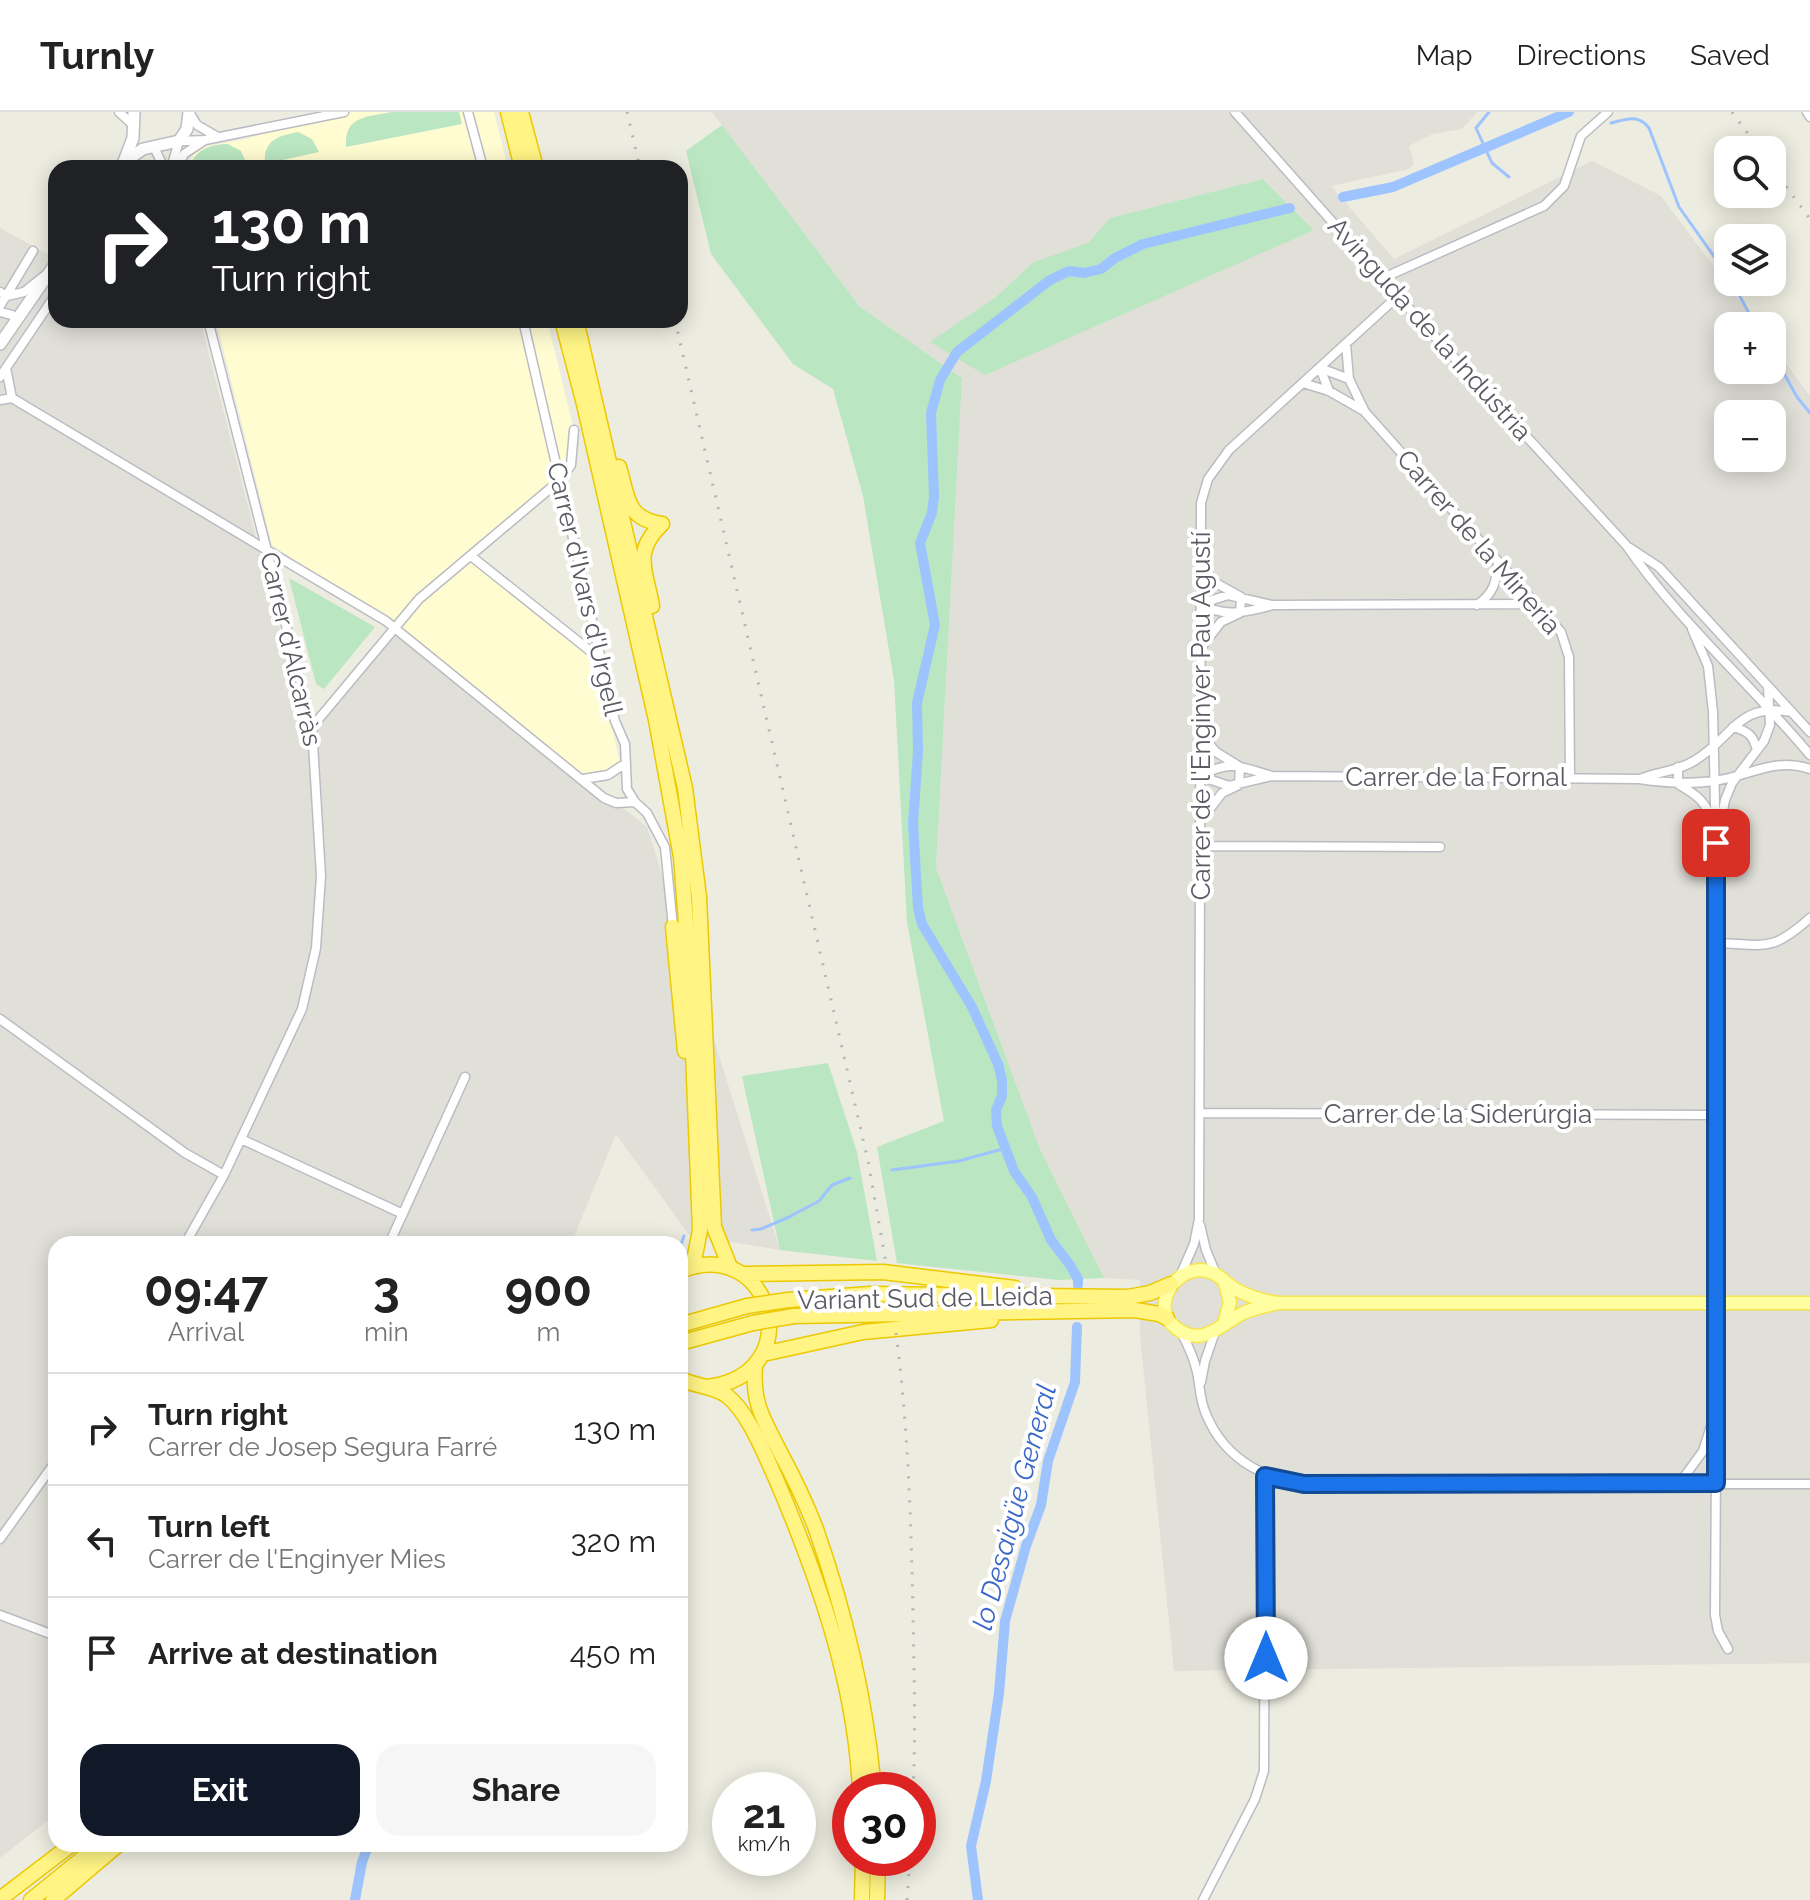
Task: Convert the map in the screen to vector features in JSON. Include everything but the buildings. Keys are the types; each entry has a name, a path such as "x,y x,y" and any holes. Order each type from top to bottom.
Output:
{"highway":[{"path":"508,112 520,160"},
{"path":"521,112 534,160"},
{"path":"564,328 673,803 687,904 695,1147"},
{"path":"578,328 685,788 693,837 703,960 714,1227 736,1270 759,1290 768,1310 770,1332 753,1385 759,1412 810,1516 840,1601 864,1703 872,1772"},
{"path":"604,442 616,457 631,507 641,519 662,524 648,538 643,555 652,605 649,634"},
{"path":"673,927 700,1230 688,1263"},
{"path":"688,1268 717,1264 736,1270 883,1272 1071,1304"},
{"name":"Variant Sud de Lleida","path":"688,1341 753,1323 794,1316 1071,1304 1141,1296 1176,1281"},
{"name":"Variant Sud de Lleida","path":"688,1323 747,1306 870,1294 1071,1304 1135,1310 1167,1318"},
{"path":"706,1387 724,1385 741,1378 759,1360 863,1332 1071,1304"},
{"path":"688,1381 725,1395 737,1407 764,1452 799,1533 826,1608 846,1690 857,1772"},
{"path":"13,1890 55,1852"},
{"path":"0,1899 62,1852"},
{"path":"31,1900 90,1852"},
{"path":"53,1900 110,1852"},
{"path":"862,1900 863,1876"},
{"path":"877,1900 878,1876"}],"main road":[{"path":"1279,1303 1249,1311 1201,1336 1181,1331 1167,1318 1165,1300 1176,1281 1194,1271 1220,1278 1252,1297 1279,1303 1810,1303"},
{"path":"1220,1278 1230,1302 1220,1328"}],"street":[{"path":"119,112 144,141 154,147 160,160"},
{"path":"124,160 133,138 134,112"},
{"path":"189,112 197,125 217,137"},
{"path":"175,160 179,141 187,129 189,112"},
{"path":"129,160 143,149 344,112"},
{"path":"468,112 481,160"},
{"name":"Avinguda de la Indústria","path":"1235,112 1626,545 1650,580 1771,708 1810,755"},
{"path":"1383,278 1544,206 1564,186 1581,136 1608,112"},
{"path":"180,160 205,140"},
{"path":"0,306 3,294 33,251"},
{"path":"3,294 24,292 48,272"},
{"path":"0,344 48,275"},
{"name":"Carrer de l'Enginyer Pau Agustí","path":"1176,1281 1194,1244 1199,1219 1201,503 1208,479 1229,450 1398,296"},
{"path":"0,377 48,306"},
{"path":"0,312 17,319"},
{"name":"Carrer d'Alcarràs","path":"190,1236 224,1175 302,1009 316,948 321,876 312,727 210,328"},
{"name":"Carrer d'Ivars d'Urgell","path":"525,328 615,721 625,744 627,789 647,813 665,847 673,927"},
{"name":"Carrer de la Mineria","path":"1346,344 1349,379 1365,412 1561,632 1567,644 1570,778"},
{"path":"6,368 12,398"},
{"path":"1320,368 1349,379"},
{"path":"1320,368 1329,391"},
{"name":"Carrer de la Mineria","path":"1303,383 1329,391 1365,412"},
{"path":"0,400 12,398 393,626 609,802 635,802"},
{"path":"312,727 393,626 419,599 559,481 571,465 574,430"},
{"name":"Avinguda de la Indústria","path":"1626,545 1659,567 1810,732"},
{"path":"471,556 600,658"},
{"path":"1477,605 1494,588 1498,563"},
{"path":"1200,565 1216,583 1241,597"},
{"path":"1200,604 1222,596 1273,605"},
{"path":"1240,613 1241,597"},
{"path":"1200,604 1219,612 1240,613"},
{"path":"1200,650 1221,622 1240,613 1273,605 1535,604"},
{"path":"1690,623 1708,666 1714,745 1718,943 1715,1615 1718,1631 1728,1649"},
{"path":"1716,843 1725,800 1736,777 1764,741 1770,725 1768,686"},
{"path":"1771,708 1792,712"},
{"name":"Carrer de la Fornal","path":"1639,779 1698,759 1751,713 1771,708"},
{"path":"1733,727 1745,730 1754,738 1757,750"},
{"name":"Carrer de la Fornal","path":"1201,735 1216,752 1240,767"},
{"path":"583,779 608,775 626,763"},
{"name":"Carrer de la Fornal","path":"1200,776 1222,765 1272,776 1639,779 1678,784 1736,777 1779,764 1810,769"},
{"path":"1239,785 1240,767"},
{"path":"1678,767 1678,784 1700,797 1708,806 1716,843"},
{"name":"Carrer de la Fornal","path":"1200,776 1220,784 1239,785"},
{"name":"Carrer de la Fornal","path":"1201,819 1222,793 1272,776"},
{"path":"1202,846 1440,847"},
{"path":"1718,943 1776,944 1810,918"},
{"path":"0,1019 185,1153 224,1175"},
{"path":"393,1236 465,1077"},
{"name":"Carrer de la Siderúrgia","path":"1200,1113 1715,1115"},
{"path":"241,1139 403,1214"},
{"name":"Carrer de l'Enginyer Pau Agustí","path":"1199,1219 1206,1250 1220,1278"},
{"path":"1200,1395 1205,1361 1220,1328"},
{"path":"1181,1331 1192,1354 1205,1414 1224,1442 1247,1466 1265,1476 1304,1484 1810,1484"},
{"path":"1679,1484 1703,1451 1716,1412"},
{"path":"0,1539 48,1472"},
{"path":"1203,1900 1255,1799 1264,1771 1265,1476"},
{"path":"0,1615 48,1633"}],"shaded area":[{"path":"345,112 494,112 506,160 190,160 207,146"},
{"path":"712,112 1477,112 1462,129 1433,134 1409,146 1414,164 1408,169 1331,186 1394,259 1592,161 1661,196 1714,267 1714,296 1736,296 1748,312 1714,312 1714,384 1786,384 1786,364 1810,396 1810,1663 1174,1671 1140,1336 1140,1280 1104,1278 1040,1149 936,868 962,378 860,307","holes":["1263,179 1314,230 931,343 996,297 1031,266 1088,243 1110,218"]},
{"path":"0,228 48,255 48,328 202,328 315,766 312,727 393,626 647,827 780,1250 689,1235 616,1134 574,1236 48,1236 48,1820 0,1858"},
{"path":"218,328 549,328 574,430 571,465 473,557 595,652 621,767 583,779 393,626 272,545"}],"green space":[{"path":"392,112 459,112 462,124 346,147 346,137 353,123"},
{"path":"722,125 860,307 962,378 936,868 1040,1149 1104,1278 1058,1280 897,1263 877,1147 944,1121 907,922 894,680 863,496 833,389 793,364 711,254 686,151"},
{"path":"298,132 312,139 319,152 283,160 265,160 269,144 284,135"},
{"path":"228,144 241,151 245,160 193,160 204,149"},
{"path":"1263,179 1314,230 985,375 930,342 996,297 1034,262 1088,243 1110,218"},
{"path":"289,578 375,627 324,689 316,684"},
{"path":"828,1063 857,1152 877,1261 780,1250 742,1076"}],"waterway":[{"path":"1489,112 1476,128 1492,163 1509,177"},
{"path":"1343,197 1393,187 1569,112"},
{"path":"1611,123 1636,119 1649,128 1679,207 1714,256"},
{"path":"1078,1285 1070,1265 1051,1240 1032,1197 1014,1171 997,1126 996,1110 1002,1096 998,1064 972,1007 922,924 918,908 913,823 918,752 917,703 935,625 920,543 932,513 934,496 931,413 940,380 957,352 1050,280 1069,271 1084,273 1101,269 1143,244 1290,208"},
{"path":"1740,296 1748,312"},
{"path":"1786,377 1810,413"},
{"path":"892,1170 959,1161 1006,1148"},
{"path":"752,1230 789,1217 819,1201 832,1185 850,1178"},
{"name":"lo Desaigüe General","path":"978,1900 971,1846 986,1781 999,1693 1005,1621 1041,1505 1048,1461 1075,1382 1077,1327"},
{"path":"355,1900 366,1852"}],"railway":[{"path":"627,112 638,160"},
{"path":"1732,112 1750,136"},
{"path":"1786,186 1810,219"},
{"path":"677,328 868,1161 886,1263"},
{"path":"896,1333 910,1508 913,1772"},
{"path":"907,1900 909,1876"}],"route":[{"path":"1266,1658 1265,1476 1304,1484 1716,1483 1716,843"}]}
